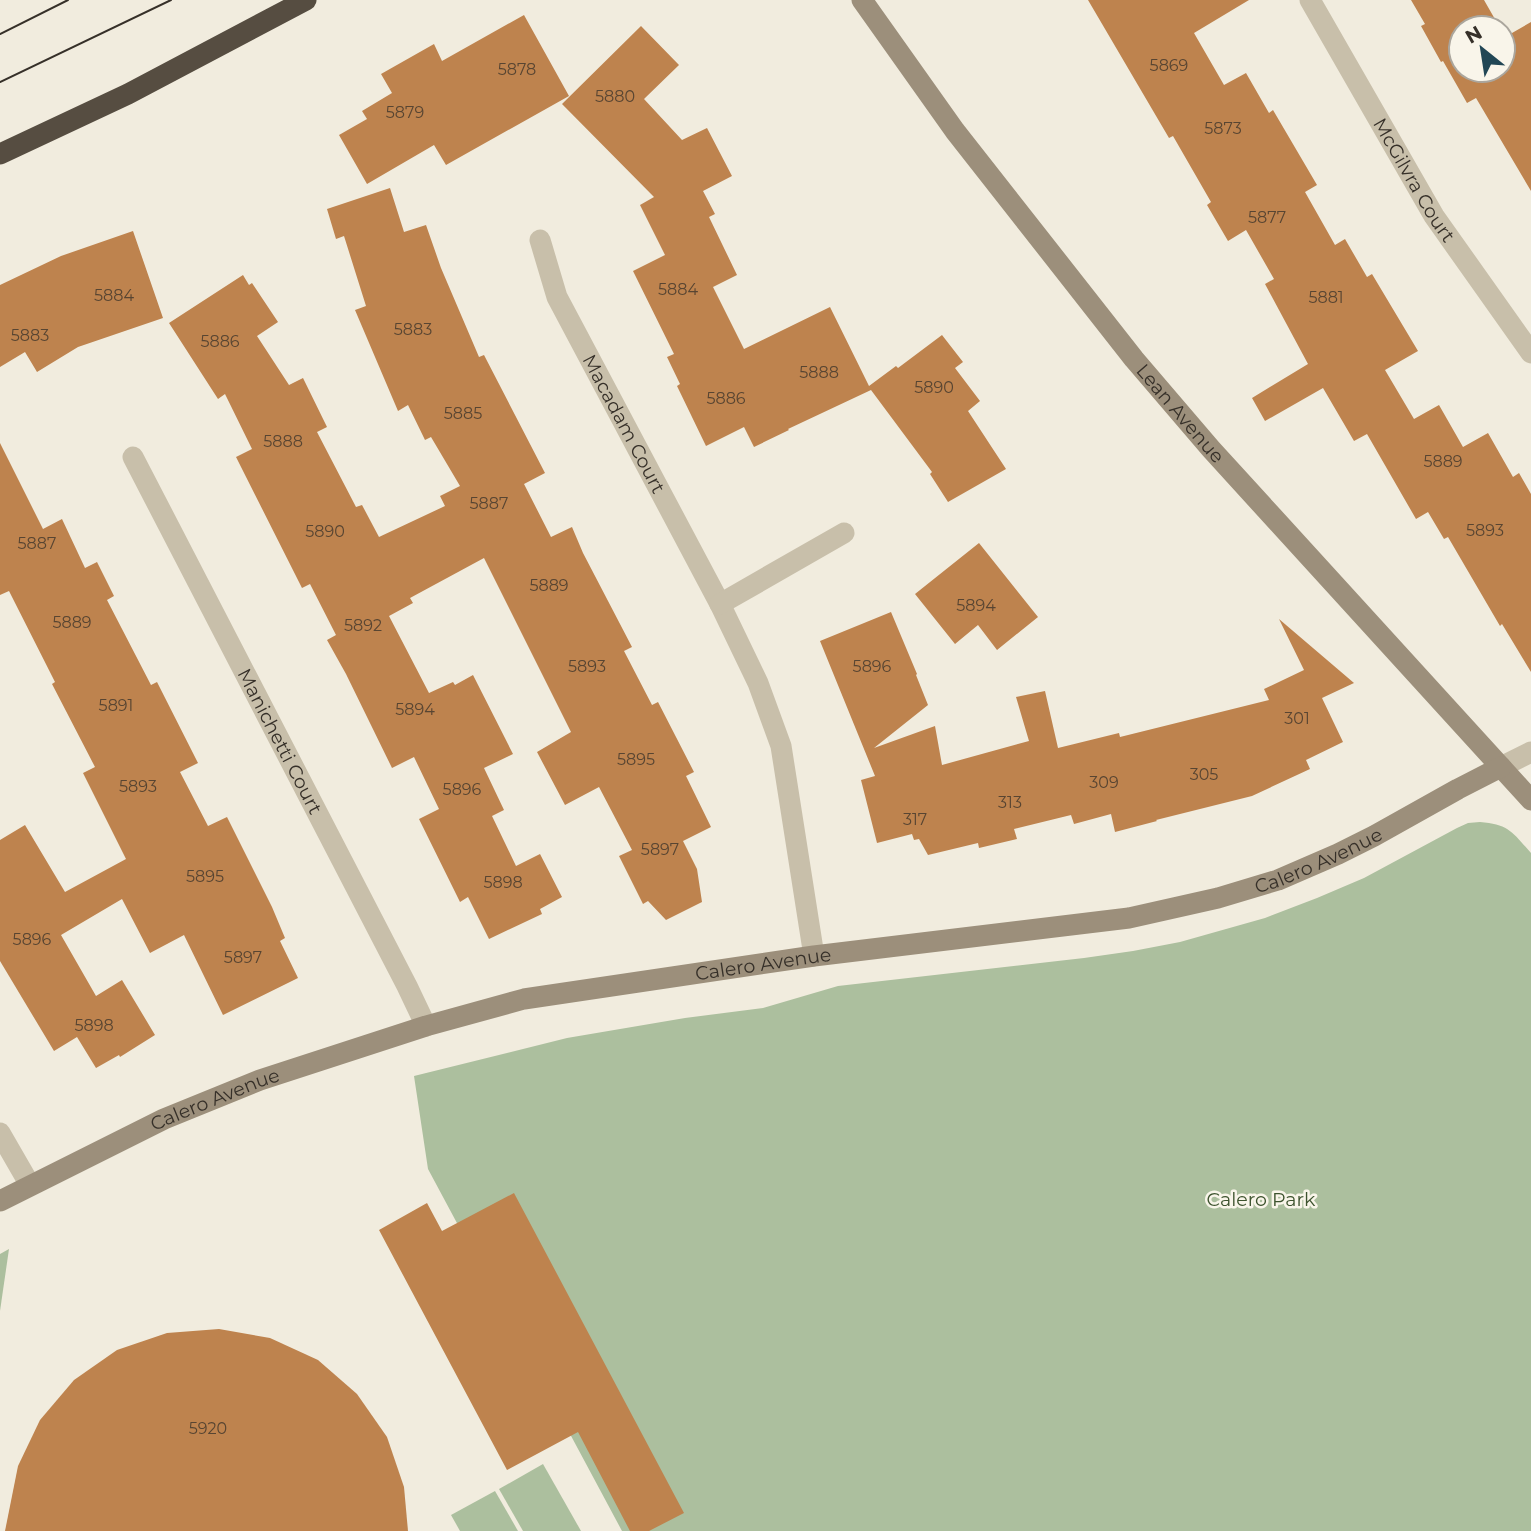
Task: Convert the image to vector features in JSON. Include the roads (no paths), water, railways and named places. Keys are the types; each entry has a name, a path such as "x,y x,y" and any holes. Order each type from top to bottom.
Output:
{"highway":[{"path":"0,154 128,94 306,0"}],"street":[{"name":"Lean Avenue","path":"862,0 955,131 1134,359 1211,449 1531,800"},
{"name":"McGilvra Court","path":"1310,0 1434,216 1531,353"},
{"name":"Macadam Court","path":"540,240 556,297 720,604 758,683 781,746 814,956"},
{"name":"Manichetti Court","path":"133,457 426,1026"},
{"path":"720,604 844,533"},
{"name":"Calero Avenue","path":"0,1200 164,1119 260,1080 426,1026 524,999 814,956 1129,918 1218,898 1278,880 1338,854 1531,752"},
{"path":"0,1133 30,1185"}],"tram line":[{"path":"0,34 68,0"},
{"path":"0,82 171,0"}],"park label":[{"name":"Calero Park","path":"1261,1199"}]}
